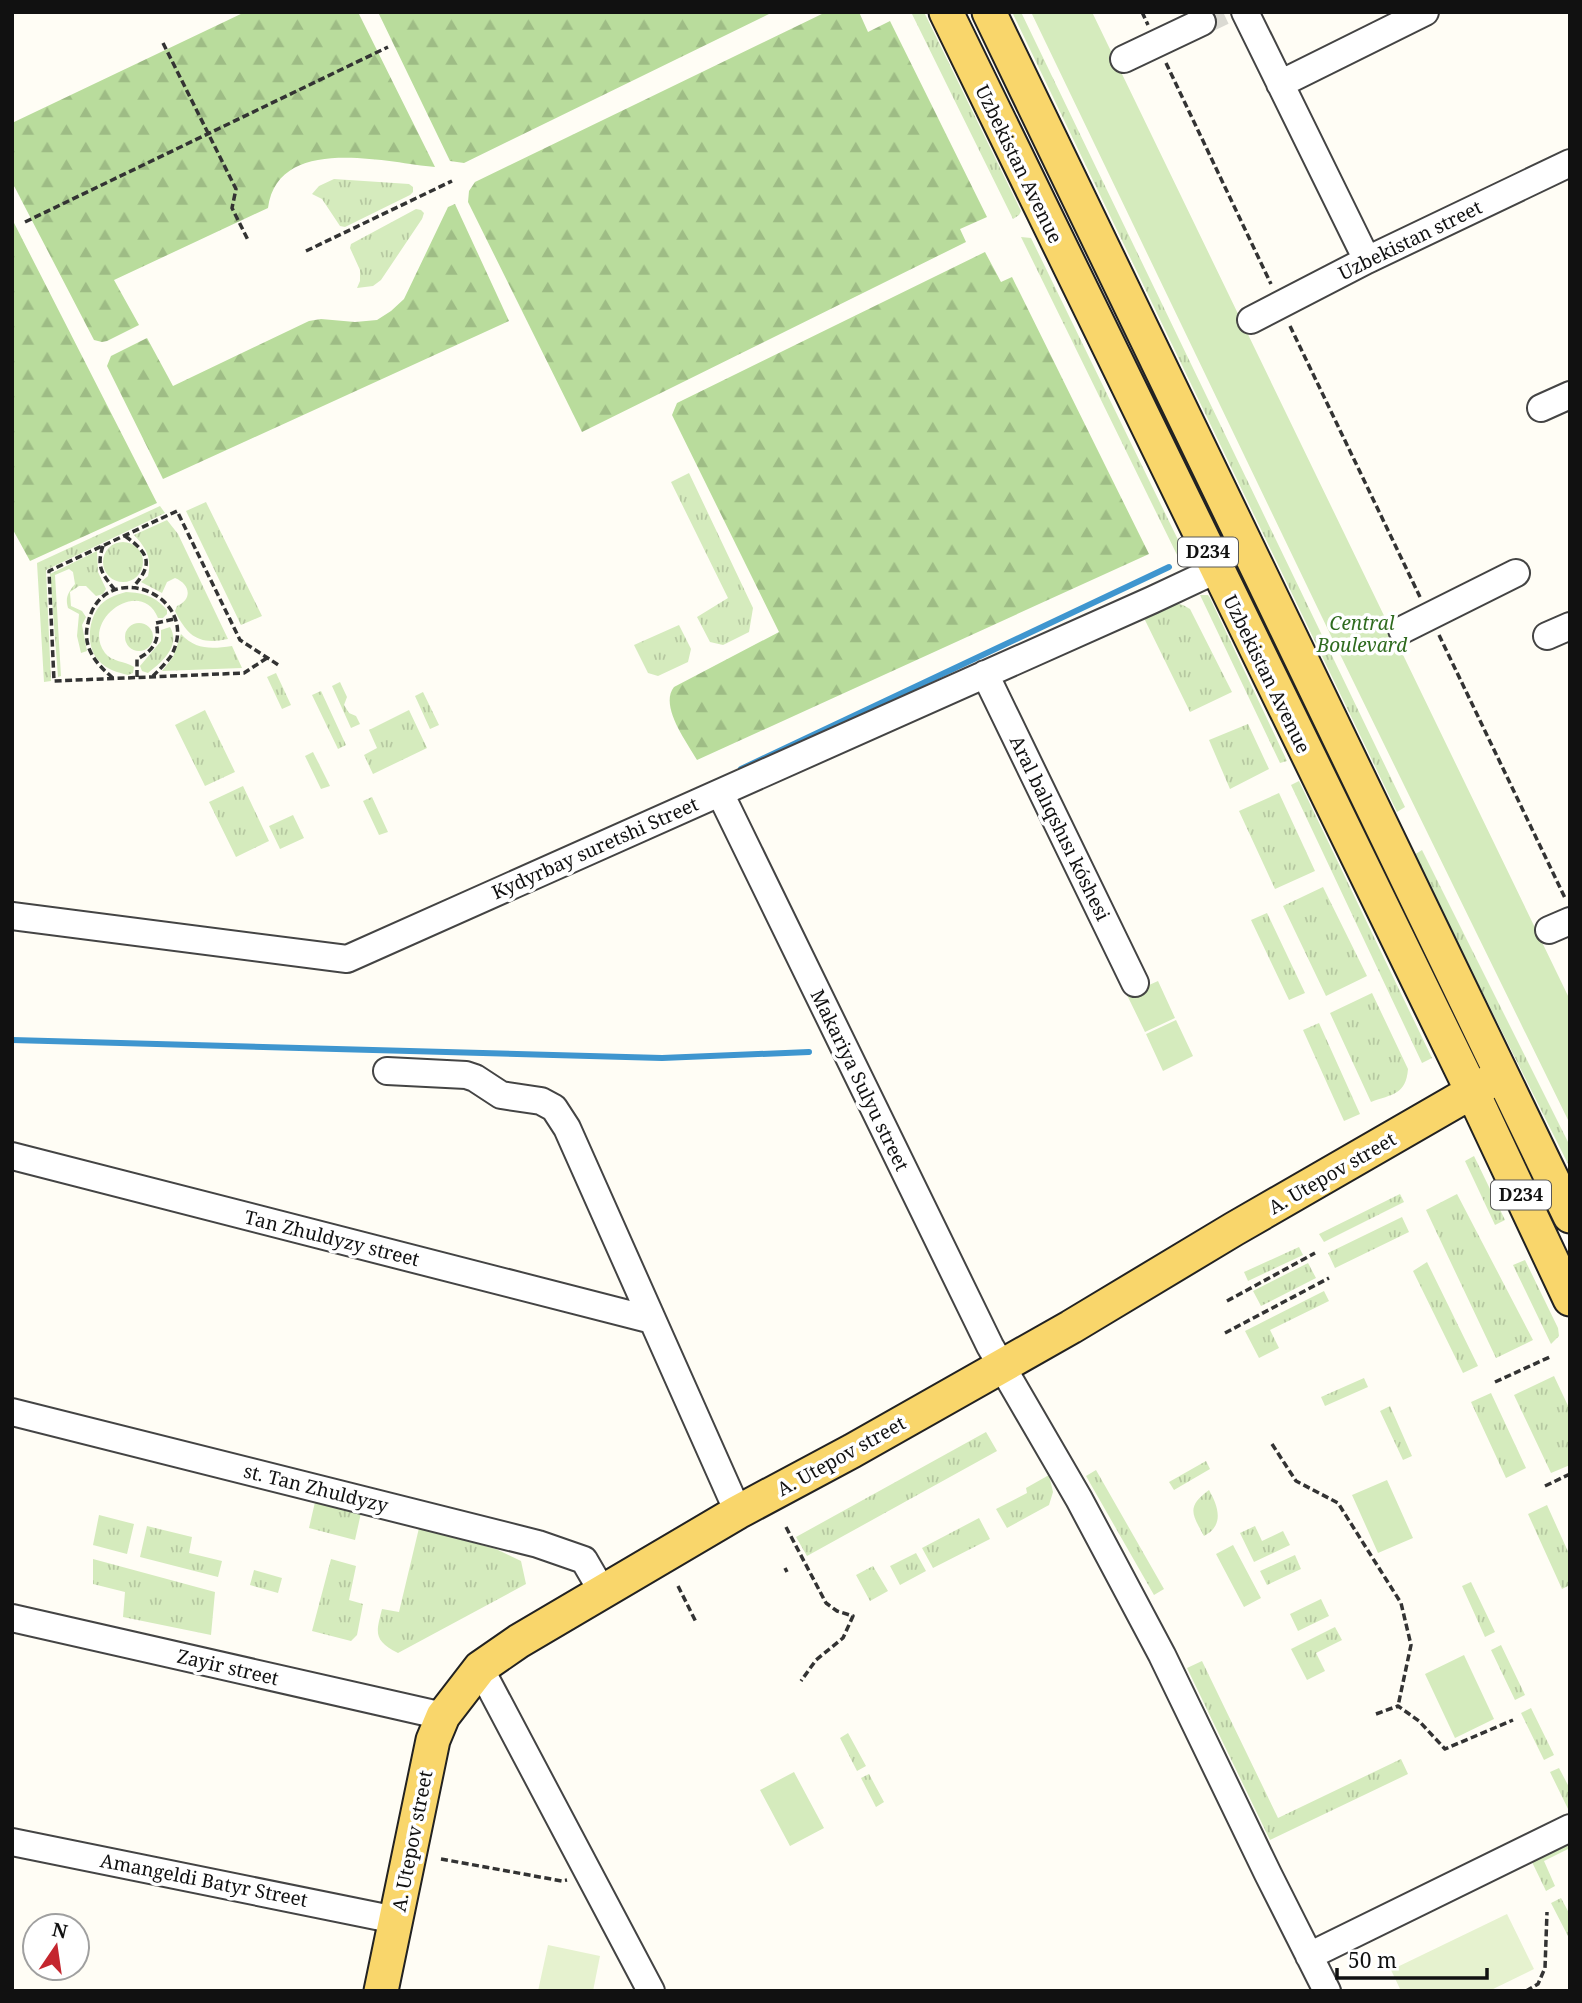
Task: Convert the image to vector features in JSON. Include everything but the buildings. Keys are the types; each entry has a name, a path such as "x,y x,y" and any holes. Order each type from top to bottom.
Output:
{"main road":[{"name":"Uzbekistan Avenue","path":"946,12 1472,1091 1570,1299"},
{"name":"Uzbekistan Avenue","path":"989,12 1570,1216"},
{"name":"A. Utepov street","path":"381,1991 433,1740 443,1716 480,1668 519,1640 738,1512 1001,1367 1501,1075"}],"street":[{"path":"1245,12 1367,260"},
{"path":"1280,84 1425,12"},
{"path":"1124,59 1202,22"},
{"name":"Uzbekistan street","path":"1251,320 1367,260 1570,163"},
{"path":"1541,408 1570,395"},
{"name":"Kydyrbay suretshi Street","path":"12,916 347,959 1216,570"},
{"path":"1402,630 1516,573"},
{"name":"Aral balıqshısı kóshesi","path":"985,674 1135,983"},
{"name":"Makariya Sulyu street","path":"720,793 1001,1367 1079,1499 1162,1655 1327,1991"},
{"path":"387,1071 466,1075 500,1095 541,1101 554,1108 567,1128 738,1512"},
{"name":"Tan Zhuldyzy street","path":"12,1156 652,1320"},
{"name":"st. Tan Zhuldyzy","path":"12,1412 538,1544 584,1560 602,1591"},
{"name":"Zayir street","path":"12,1618 443,1716"},
{"path":"480,1668 651,1991"},
{"path":"1309,1956 1570,1828"},
{"name":"Amangeldi Batyr Street","path":"12,1842 396,1920"}],"path":[{"path":"1142,12 1570,908"},
{"path":"163,43 236,189 232,208 248,240"},
{"path":"25,222 388,47"},
{"path":"306,251 452,181"},
{"path":"267,658 244,673 54,681 49,571 177,511 240,640 280,666"},
{"path":"125,536 139,545 146,556 147,567 144,575 133,587"},
{"path":"103,545 99,558 100,569 115,590"},
{"path":"113,678 90,653 86,629 97,602 115,590 128,586 147,590 164,599 177,627 176,642 170,656 153,676"},
{"path":"137,677 137,659 153,648 157,639 156,623 174,619"},
{"path":"1227,1300 1315,1253"},
{"path":"1225,1333 1329,1278"},
{"path":"1495,1381 1552,1356"},
{"path":"1272,1444 1296,1481 1338,1503 1401,1603 1411,1645 1398,1706"},
{"path":"1545,1486 1570,1474"},
{"path":"786,1527 826,1603 853,1616 843,1638 816,1660 802,1681"},
{"path":"678,1586 696,1622"},
{"path":"1376,1714 1398,1706"},
{"path":"1398,1706 1419,1721 1445,1749 1513,1720"},
{"path":"441,1859 562,1881 575,1878"},
{"path":"1526,1991 1538,1984 1545,1968 1547,1912"}],"green space":[{"path":"245,12 358,12 435,167 362,158 336,158 312,161 291,170 276,185 268,208 114,280 139,325 107,341 94,340 12,182 12,123"},
{"path":"378,12 773,12 464,163 450,161"},
{"path":"826,12 859,12 868,32 890,21 987,217 960,229 966,242 582,432 468,202 469,191 475,182"},
{"path":"911,12 924,12 1021,211 1013,219"},
{"path":"1012,12 1021,12 1405,807 1397,812"},
{"name":"Central Boulevard","path":"1031,12 1092,12 1570,1000 1570,1124 1333,640"},
{"path":"334,179 409,184 413,187 413,192 345,227 340,226 322,199 312,194 319,186"},
{"path":"455,204 509,321 163,479 107,366 111,356 147,338 173,386 309,321 377,320 404,299 448,207"},
{"path":"416,209 424,213 422,219 381,280 373,286 357,288 360,270 350,248 351,244"},
{"path":"12,219 157,503 30,561 12,528"},
{"path":"1021,237 1031,238 1185,554 1186,558 1181,563"},
{"path":"985,252 1001,282 1012,277 1149,554 697,760 672,714 670,695 674,687 779,632 672,415 677,403"},
{"path":"689,473 753,608 749,632 723,645 710,642 697,617 728,598 671,482"},
{"path":"206,502 262,616 241,625 186,511"},
{"path":"160,506 165,513 46,570 51,681 44,682 37,563"},
{"path":"167,520 178,534 228,639 202,640 185,627 175,611 177,606 186,600 188,592 180,581 175,578 167,582 162,593 141,582 148,576 148,558 145,549 134,535"},
{"path":"123,542 131,543 137,548 142,554 142,570 137,576 131,581 123,582 115,581 109,576 104,570 103,562 104,554 109,548 115,543"},
{"path":"97,551 98,572 106,589 103,594 96,596 86,586 79,586 70,592 71,606 82,611 86,617 82,625 87,651 81,653 77,636 79,614 68,608 67,604 68,595 75,584 73,572 69,569 55,575 61,676 58,677 50,574"},
{"path":"126,592 149,596 167,610 163,618 158,618 150,606 139,601 127,602 106,616 100,628 99,640 108,656 134,667 133,673 128,675 102,664 95,656 90,642 92,620 100,605"},
{"path":"1200,595 1208,595 1210,598 1287,761 1280,763"},
{"path":"1173,603 1190,609 1232,692 1190,712 1143,616"},
{"path":"139,623 149,627 153,637 149,647 139,651 129,647 125,637 129,627"},
{"path":"679,625 691,649 688,662 658,676 648,673 634,645"},
{"path":"170,627 173,634 172,647 148,673 142,671 140,666 161,641 161,630"},
{"path":"181,634 198,646 232,646 242,668 162,671 173,657"},
{"path":"276,673 291,705 282,709 267,677"},
{"path":"340,682 347,697 344,705 360,724 351,728 332,686"},
{"path":"321,691 346,745 338,749 312,695"},
{"path":"423,692 439,725 430,729 415,696"},
{"path":"205,710 235,772 205,786 175,725"},
{"path":"409,710 427,748 373,774 364,755 377,748 369,730"},
{"path":"1248,724 1269,769 1230,789 1209,740"},
{"path":"313,752 330,786 321,789 305,756"},
{"path":"1299,781 1432,1058 1422,1063 1291,785"},
{"path":"243,786 269,841 236,857 209,802"},
{"path":"1279,793 1315,871 1275,889 1239,811"},
{"path":"372,797 388,832 379,835 363,801"},
{"path":"293,815 304,838 280,849 269,826"},
{"path":"1422,850 1570,1146 1570,1168 1414,855"},
{"path":"1323,887 1367,976 1326,996 1283,906"},
{"path":"1267,913 1305,993 1289,1000 1251,920"},
{"path":"1158,981 1175,1018 1145,1032 1127,995"},
{"path":"1372,993 1408,1069 1401,1089 1371,1102 1330,1013"},
{"path":"1176,1020 1193,1056 1163,1071 1146,1034"},
{"path":"1319,1023 1360,1114 1344,1121 1303,1030"},
{"path":"1474,1156 1505,1220 1495,1225 1465,1161"},
{"path":"1400,1194 1404,1202 1324,1242 1319,1234"},
{"path":"1457,1194 1533,1340 1496,1358 1426,1210"},
{"path":"1402,1217 1409,1232 1335,1268 1328,1253"},
{"path":"1299,1247 1303,1255 1248,1281 1244,1272"},
{"path":"1525,1260 1558,1328 1559,1336 1551,1344 1513,1265"},
{"path":"1427,1262 1478,1366 1463,1373 1413,1271"},
{"path":"1308,1263 1316,1278 1261,1306 1253,1291"},
{"path":"1324,1291 1329,1301 1270,1330 1279,1348 1259,1358 1245,1331"},
{"path":"1554,1376 1570,1410 1570,1465 1551,1473 1514,1395"},
{"path":"1364,1378 1368,1387 1325,1406 1321,1397"},
{"path":"1491,1393 1526,1468 1506,1478 1471,1402"},
{"path":"1390,1406 1412,1456 1403,1460 1380,1411"},
{"path":"986,1432 997,1451 807,1556 796,1537"},
{"path":"1206,1461 1210,1469 1174,1490 1169,1482"},
{"path":"1096,1470 1164,1589 1154,1595 1086,1476"},
{"path":"1049,1475 1053,1492 1049,1505 1007,1528 996,1509 1027,1493 1026,1488"},
{"path":"1387,1480 1413,1538 1378,1553 1352,1495"},
{"path":"1209,1490 1218,1515 1211,1532 1204,1536 1193,1511 1197,1501"},
{"path":"315,1502 361,1513 355,1540 309,1528"},
{"path":"1547,1505 1570,1556 1570,1585 1562,1589 1528,1514"},
{"path":"99,1515 134,1524 127,1554 93,1545"},
{"path":"979,1518 990,1539 933,1568 922,1548"},
{"path":"147,1526 192,1537 189,1553 222,1561 218,1577 140,1557"},
{"path":"1255,1526 1262,1541 1283,1531 1290,1545 1254,1562 1240,1533"},
{"path":"419,1528 496,1549 521,1561 526,1584 398,1653 380,1640 378,1624 382,1609 399,1612"},
{"path":"1233,1545 1261,1598 1244,1607 1216,1554"},
{"path":"916,1553 926,1571 900,1585 890,1566"},
{"path":"1295,1555 1301,1569 1267,1585 1260,1571"},
{"path":"93,1559 215,1592 211,1635 123,1617 125,1592 93,1584"},
{"path":"331,1559 356,1566 349,1600 363,1604 357,1635 351,1641 312,1631"},
{"path":"873,1566 888,1591 870,1601 856,1575"},
{"path":"254,1570 282,1578 278,1593 250,1585"},
{"path":"1471,1582 1495,1632 1485,1637 1462,1586"},
{"path":"1321,1599 1329,1616 1298,1631 1290,1614"},
{"path":"1335,1627 1342,1640 1316,1653 1325,1671 1307,1680 1291,1649"},
{"path":"1501,1645 1525,1695 1515,1700 1491,1650"},
{"path":"1464,1655 1494,1719 1455,1738 1425,1674"},
{"path":"1202,1661 1278,1818 1401,1759 1408,1774 1270,1840 1187,1668"},
{"path":"1531,1708 1554,1755 1544,1760 1521,1713"},
{"path":"848,1733 866,1766 857,1771 840,1738"},
{"path":"1559,1768 1570,1789 1570,1813 1550,1772"},
{"path":"794,1772 824,1828 790,1846 760,1790"},
{"path":"869,1774 884,1802 876,1807 861,1778"},
{"path":"1570,1835 1570,1848 1544,1861 1555,1886 1546,1891 1532,1862 1533,1854"},
{"path":"1561,1898 1570,1915 1570,1940 1551,1903"},
{"path":"1507,1914 1534,1969 1489,1991 1401,1991 1391,1970"},
{"path":"548,1945 600,1956 593,1991 538,1991"}],"waterway":[{"path":"741,769 1169,567"},
{"path":"12,1040 662,1058 809,1052"}],"tunnel":[{"path":"1202,22 1223,12"}]}
